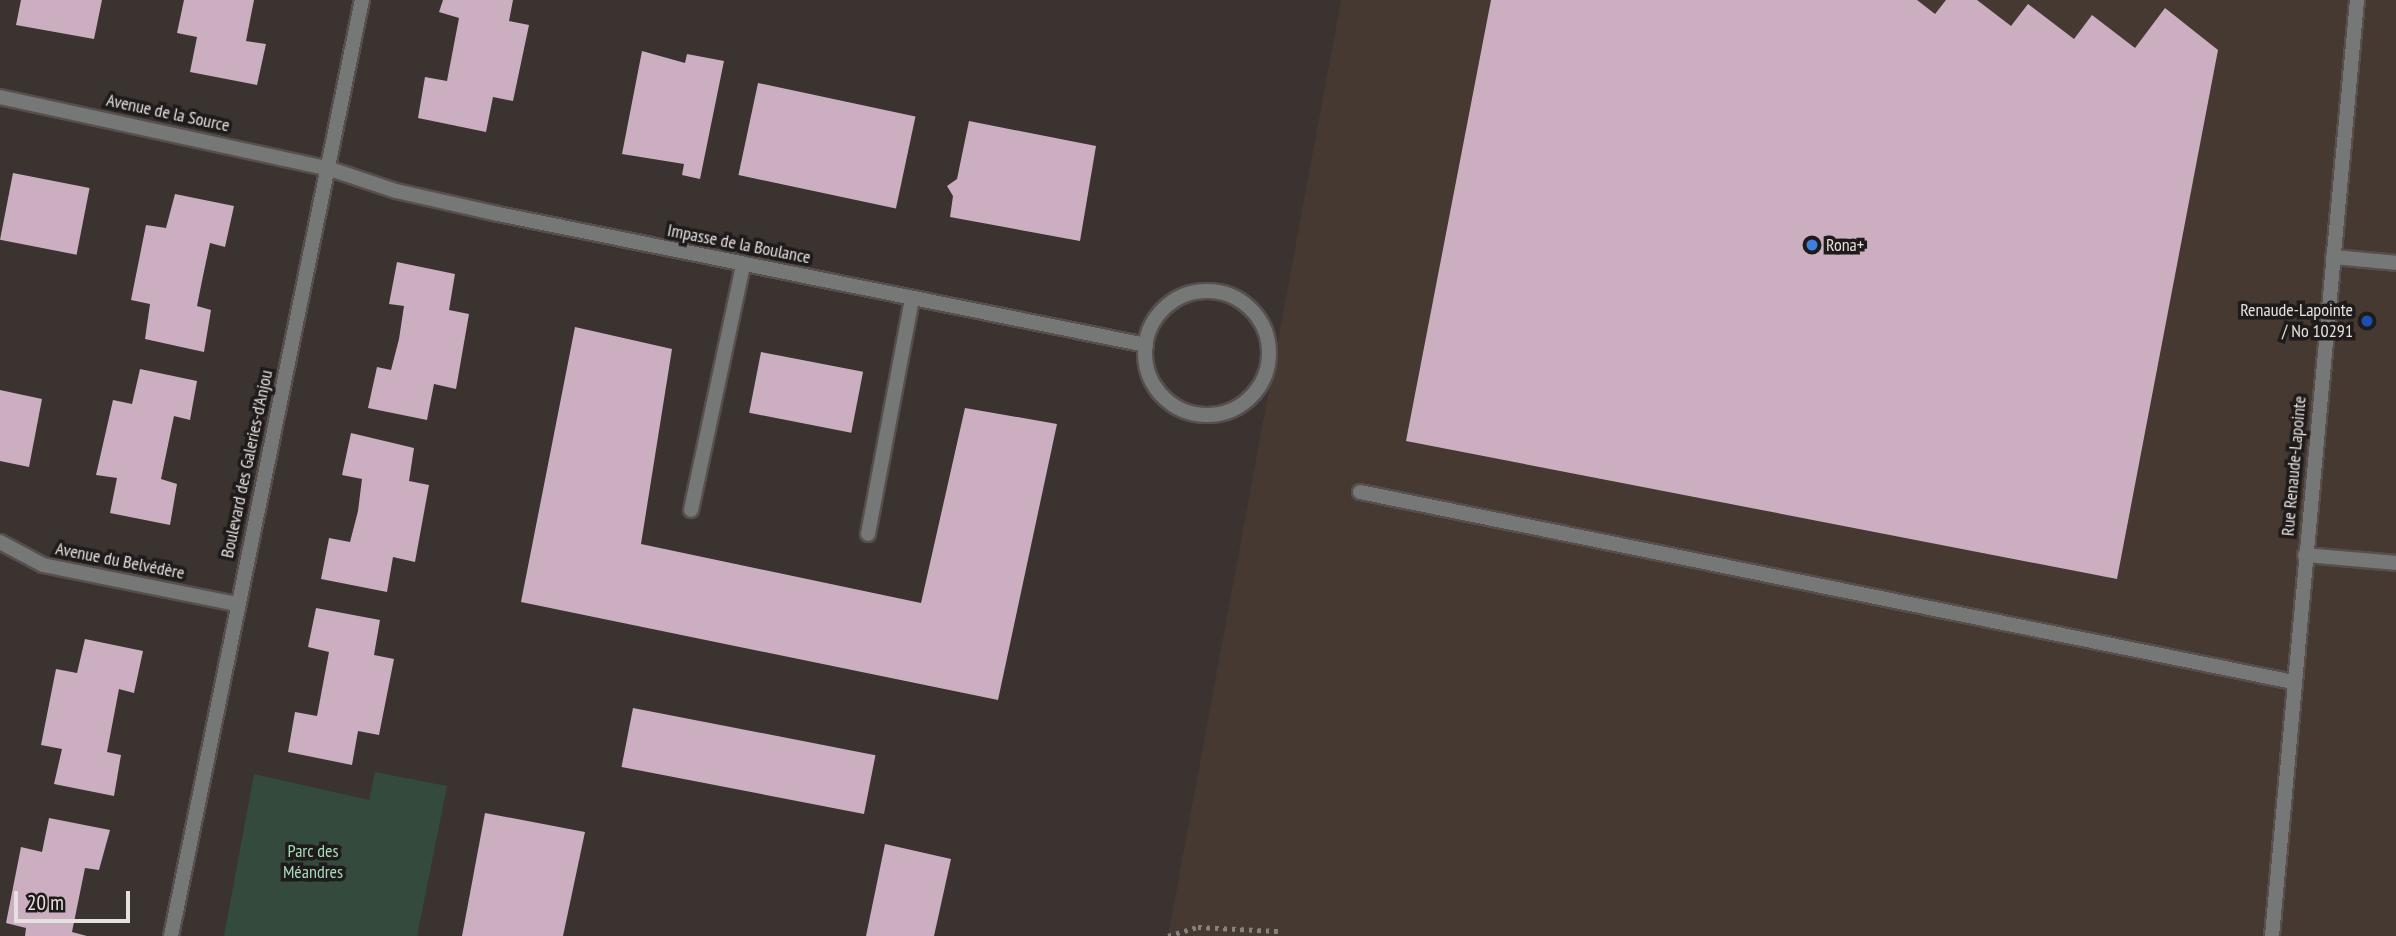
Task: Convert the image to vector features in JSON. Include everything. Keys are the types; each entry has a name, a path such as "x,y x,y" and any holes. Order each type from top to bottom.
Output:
{"street":[{"name":"Boulevard des Galeries-d'Anjou","path":"171,936 362,0"},
{"name":"Rue Renaude-Lapointe","path":"2272,936 2292,682 2357,0"},
{"name":"Avenue de la Source","path":"0,97 327,168"},
{"name":"Impasse de la Boulance","path":"327,168 396,191 743,265 1146,345"},
{"path":"2333,257 2396,263"},
{"path":"691,510 743,265"},
{"path":"1192,293 1224,293 1243,302 1258,317 1270,357 1254,395 1221,414 1201,415 1182,410 1153,384 1146,345 1164,308 1192,293"},
{"path":"868,534 912,298"},
{"path":"1360,492 2292,682"},
{"name":"Avenue du Belvédère","path":"0,542 43,565 237,604"},
{"path":"2305,555 2396,563"}],"path":[{"path":"1168,936 1198,927 1278,931"}],"shaded area":[{"path":"1341,0 2396,0 2396,936 1168,936"}],"green space":[{"name":"Parc des Méandres","path":"375,772 447,786 417,936 224,936 254,774 369,800"}],"building":[{"path":"21,0 102,0 94,39 16,25"},
{"path":"184,0 254,0 246,41 266,44 257,85 190,72 197,37 177,33"},
{"path":"443,0 513,0 509,21 529,25 513,101 493,97 486,132 418,118 425,77 447,81 459,18 439,12"},
{"name":"Rona+","path":"1491,0 1917,0 1935,14 1946,0 1977,0 2011,26 2028,4 2074,39 2092,15 2135,48 2165,8 2218,50 2117,579 1406,441"},
{"path":"642,51 685,63 687,54 724,61 700,179 682,175 684,164 622,154"},
{"path":"758,83 915,116 896,208 738,175"},
{"path":"969,121 1096,146 1080,241 950,217 953,196 947,186 957,179"},
{"path":"13,173 90,188 77,255 0,240"},
{"path":"175,194 234,206 225,247 210,243 203,276 197,306 211,310 204,352 145,339 150,304 131,300 146,225 166,228"},
{"path":"397,262 455,274 449,310 469,314 456,389 434,384 427,420 368,408 377,367 391,370 399,339 404,306 389,304"},
{"path":"575,327 672,349 641,544 921,603 965,408 1057,424 998,700 521,602"},
{"path":"761,352 863,372 851,433 749,413"},
{"path":"140,369 197,381 190,420 174,416 161,479 177,484 170,525 110,513 117,478 96,475 113,400 132,404"},
{"path":"0,390 42,399 29,467 0,461"},
{"path":"351,433 414,448 409,481 429,485 415,562 393,557 387,592 321,579 329,538 350,542 358,511 362,479 342,475"},
{"path":"316,608 380,620 374,655 394,659 379,735 358,731 352,765 288,752 295,712 317,716 329,652 308,647"},
{"path":"85,639 143,651 134,693 119,689 107,752 121,755 114,796 54,784 62,749 41,745 56,669 77,673"},
{"path":"633,708 875,755 864,814 622,767"},
{"path":"485,813 585,832 563,936 462,936"},
{"path":"49,818 110,830 99,870 85,868 72,932 87,936 25,936 26,928 6,923 21,847 42,852"},
{"path":"885,844 951,859 934,936 866,936"}],"place":[{"name":"Rona+","path":"1812,245"},
{"name":"Renaude-Lapointe / No 10291","path":"2367,321"}]}
